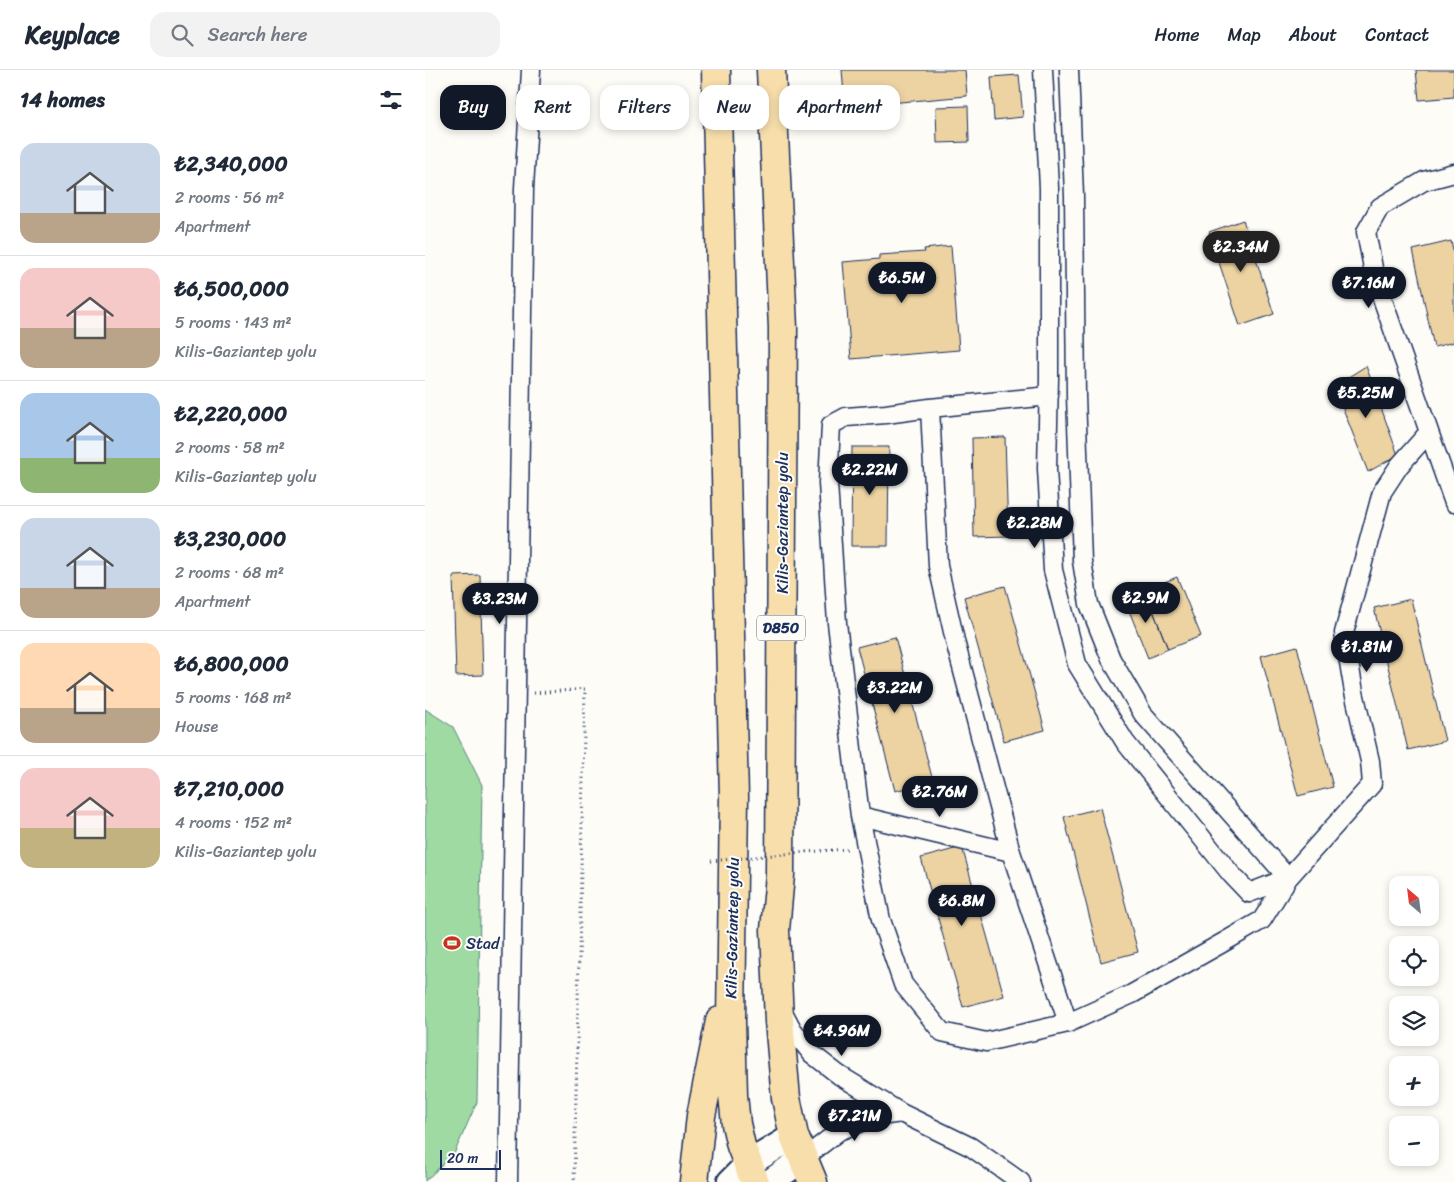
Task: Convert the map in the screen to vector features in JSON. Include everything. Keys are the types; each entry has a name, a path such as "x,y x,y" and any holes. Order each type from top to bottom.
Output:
{"highway":[{"name":"Kilis-Gaziantep yolu","path":"715,70 734,797 731,961 733,1095 744,1176"},
{"name":"Kilis-Gaziantep yolu","path":"771,70 783,328 780,875 775,930 778,1003 786,1098 803,1159"},
{"path":"694,1182 701,1116 731,961"}],"street":[{"path":"508,1182 523,188 531,70"},
{"path":"1043,70 1049,188 1047,469 1053,570 1077,664 1125,742 1243,887 1249,893 1288,878"},
{"path":"1069,70 1074,196 1076,406 1082,561 1089,604 1111,659 1143,714 1288,878"},
{"path":"1454,173 1424,181 1380,208 1366,232 1375,278 1454,503"},
{"path":"1049,396 846,417 831,425 829,483 837,623 860,816 881,920 903,984 942,1032 986,1042 1068,1023 1131,994 1262,920 1288,878 1373,784 1344,634 1382,492 1399,466 1429,432"},
{"path":"930,408 938,566 956,645 1011,852 1068,1023"},
{"path":"860,816 1011,852"},
{"path":"778,1003 792,1029 812,1054 839,1075 901,1113 971,1147 1021,1182"},
{"path":"770,1182 839,1131 873,1117 901,1113"},
{"path":"744,1176 803,1159"}],"path":[{"path":"516,694 585,689 574,1182"},
{"path":"711,861 828,851"}],"green space":[{"name":"Stad","path":"425,709 453,727 482,785 477,1102 454,1154 425,1181"}],"building":[{"path":"842,70 965,70 967,96 900,102 900,85 843,85"},
{"path":"1416,70 1454,70 1454,97 1419,100"},
{"path":"1019,75 1023,117 994,120 991,77"},
{"path":"968,106 969,142 937,143 936,107"},
{"path":"1243,220 1274,314 1240,326 1209,232"},
{"path":"1451,241 1454,256 1454,342 1434,347 1413,250"},
{"path":"951,246 959,350 851,359 843,262 879,259 879,255 925,252 924,249"},
{"path":"1366,366 1398,455 1368,472 1334,386"},
{"path":"1005,437 1008,536 974,537 972,438"},
{"path":"852,447 889,447 888,546 851,546"},
{"path":"480,575 483,675 456,676 453,576"},
{"path":"1177,577 1201,636 1168,649 1145,590"},
{"path":"1005,586 1045,730 1004,741 964,597"},
{"path":"1145,590 1168,649 1148,658 1124,598"},
{"path":"1411,599 1445,741 1408,750 1374,608"},
{"path":"895,637 933,781 895,791 857,647"},
{"path":"1297,646 1333,787 1298,796 1261,656"},
{"path":"1100,808 1138,952 1101,962 1064,817"},
{"path":"962,847 1004,996 963,1007 921,858"}],"place":[{"name":"Stad","path":"452,943"}]}
